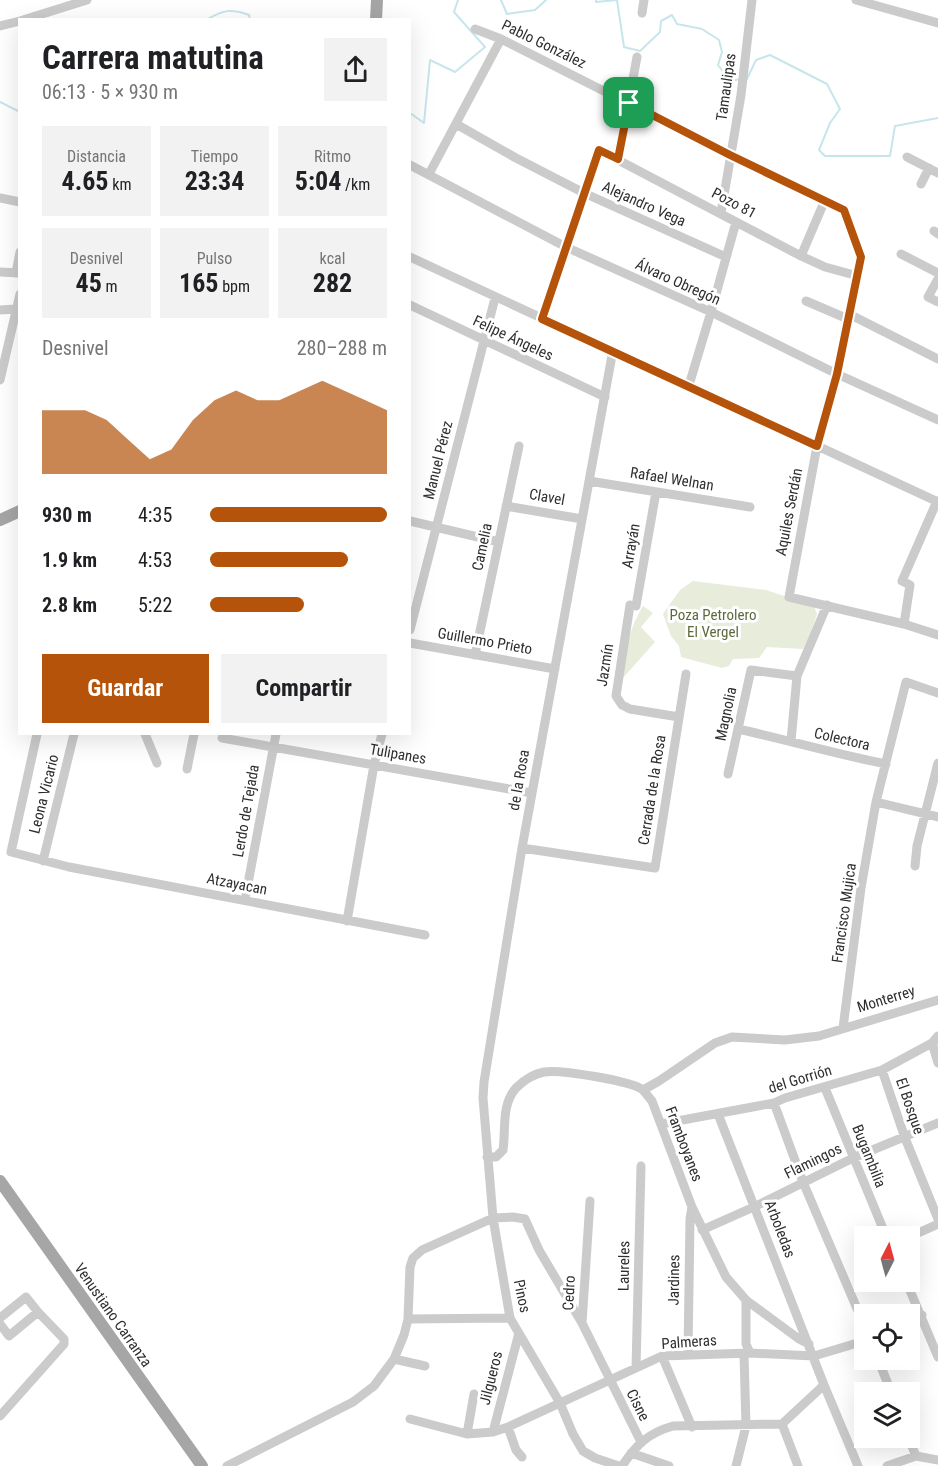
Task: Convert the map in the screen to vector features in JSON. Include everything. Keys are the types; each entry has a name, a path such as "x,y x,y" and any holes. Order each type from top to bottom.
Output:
{"main road":[{"path":"376,0 376,18"},
{"path":"0,520 18,512"},
{"name":"Venustiano Carranza","path":"0,1181 202,1466"}],"street":[{"path":"28,18 87,0"},
{"path":"642,13 644,0"},
{"name":"Tamaulipas","path":"721,213 741,95 752,0"},
{"path":"856,0 881,3 938,23"},
{"path":"0,27 18,21"},
{"name":"Pablo González","path":"475,29 501,39 844,210 861,257"},
{"path":"429,174 501,39"},
{"path":"618,159 637,57"},
{"name":"Alejandro Vega","path":"456,123 516,158 584,193 726,257"},
{"name":"Pozo 81","path":"584,193 599,150 801,256 825,267 858,276"},
{"path":"907,157 934,171 921,184"},
{"name":"Álvaro Obregón","path":"411,165 566,247 711,312 837,374 938,420"},
{"path":"542,319 584,193"},
{"path":"0,198 18,202"},
{"path":"801,256 825,200"},
{"path":"689,385 736,222"},
{"path":"901,254 938,273"},
{"path":"411,257 937,502 902,581 910,585 904,624"},
{"name":"Aquiles Serdán","path":"827,606 789,597 817,446 837,374 861,257"},
{"path":"0,272 18,273"},
{"path":"938,279 928,297 938,302"},
{"name":"Manuel Pérez","path":"411,626 495,298"},
{"path":"806,301 849,316 938,359"},
{"path":"0,380 18,302"},
{"name":"Felipe Ángeles","path":"411,305 605,397"},
{"path":"0,310 16,309"},
{"name":"de la Rosa","path":"493,1218 487,1157 484,1082 522,848 613,350"},
{"name":"Camelia","path":"475,655 519,446"},
{"name":"Rafael Welnan","path":"589,481 750,507"},
{"name":"Arrayán","path":"633,606 656,492"},
{"name":"Clavel","path":"506,506 582,519"},
{"path":"411,521 499,542"},
{"name":"Jazmín","path":"633,606 616,696 622,705 630,709 679,717"},
{"path":"791,741 797,676 827,606 904,624 938,636"},
{"name":"Guillermo Prieto","path":"411,643 555,669"},
{"name":"Magnolia","path":"729,774 751,670 797,676"},
{"path":"679,717 686,674"},
{"name":"Francisco Mujica","path":"843,1028 861,888 876,802 906,682 938,693"},
{"name":"Cerrada de la Rosa","path":"522,848 655,868 679,717"},
{"name":"Colectora","path":"738,729 834,754 886,764"},
{"name":"Atzayacan","path":"38,735 11,852 43,861 425,935"},
{"name":"Leona Vicario","path":"43,861 74,735"},
{"path":"145,735 157,763"},
{"path":"187,769 194,735"},
{"name":"Lerdo de Tejada","path":"246,894 276,735"},
{"path":"347,921 374,765 382,735"},
{"name":"Tulipanes","path":"222,738 532,793"},
{"path":"915,866 917,846 938,763"},
{"path":"876,802 938,817"},
{"name":"Monterrey","path":"643,1090 715,1043 732,1037 785,1040 819,1036 938,1000"},
{"path":"936,1040 938,1063"},
{"name":"del Gorrión","path":"661,1124 774,1103 784,1098 825,1088 882,1070 936,1040"},
{"name":"El Bosque","path":"882,1070 905,1138 938,1219"},
{"path":"487,1157 496,1157 503,1150 509,1097 517,1087 533,1076 546,1071 567,1072 629,1083 643,1090"},
{"name":"Bugambilia","path":"825,1088 882,1226"},
{"name":"Framboyanes","path":"643,1090 652,1101 692,1207 726,1277 746,1300 809,1344"},
{"path":"774,1103 803,1182 855,1304"},
{"name":"Arboledas","path":"718,1114 813,1356"},
{"name":"Flamingos","path":"702,1230 853,1158 938,1123"},
{"name":"Laureles","path":"636,1368 641,1166"},
{"name":"Cedro","path":"590,1202 582,1323 609,1381"},
{"name":"Jardines","path":"688,1354 692,1207"},
{"path":"227,1466 353,1402 374,1386 394,1359 404,1335 408,1319 410,1267 413,1258 422,1250 493,1218 525,1219 539,1250 582,1323"},
{"name":"Pinos","path":"493,1218 510,1318 560,1403 583,1451 595,1458 620,1466"},
{"path":"920,1233 938,1224"},
{"path":"911,1292 938,1357"},
{"path":"0,1318 26,1297 64,1339 64,1344 0,1416"},
{"path":"736,1466 746,1426 746,1300"},
{"path":"0,1324 9,1336 38,1312"},
{"path":"408,1319 510,1318"},
{"name":"Jilgueros","path":"493,1432 519,1333"},
{"name":"Palmeras","path":"410,1419 467,1434 493,1432 662,1356 747,1354 813,1356 854,1344"},
{"path":"662,1356 692,1427"},
{"path":"813,1356 858,1466"},
{"path":"394,1359 425,1366"},
{"name":"Cisne","path":"609,1381 641,1442"},
{"path":"620,1466 641,1442 663,1429 674,1426 782,1424 824,1385"},
{"path":"467,1434 474,1394"},
{"path":"782,1424 798,1466"},
{"path":"508,1427 516,1450 522,1457"},
{"path":"631,1453 669,1466"},
{"path":"887,1466 938,1460"}],"green space":[{"name":"Poza Petrolero El Vergel","path":"693,581 766,590 814,606 817,614 803,649 767,647 759,658 733,659 729,666 722,668 681,657 679,646 671,636 663,614 680,590"},
{"path":"643,606 653,613 641,627 655,642 623,678 628,641"}],"waterway":[{"path":"411,114 424,123 430,60 455,72 485,47 454,12 458,0"},
{"path":"501,0 507,14 535,10 546,0"},
{"path":"596,0 596,2 617,0 624,47 640,51 660,32 661,21 672,15 677,24 702,29 719,40 722,52 718,65 730,81 741,79"},
{"path":"210,18 222,12 232,11 249,15 250,18"},
{"path":"747,79 756,60 770,55 827,84 840,109 830,123 819,150 825,156 890,156 895,126 938,118"},
{"path":"0,102 18,111"}],"route":[{"path":"629,103 844,210 861,257 837,374 817,446 542,319 599,150 618,159 629,103"}]}
